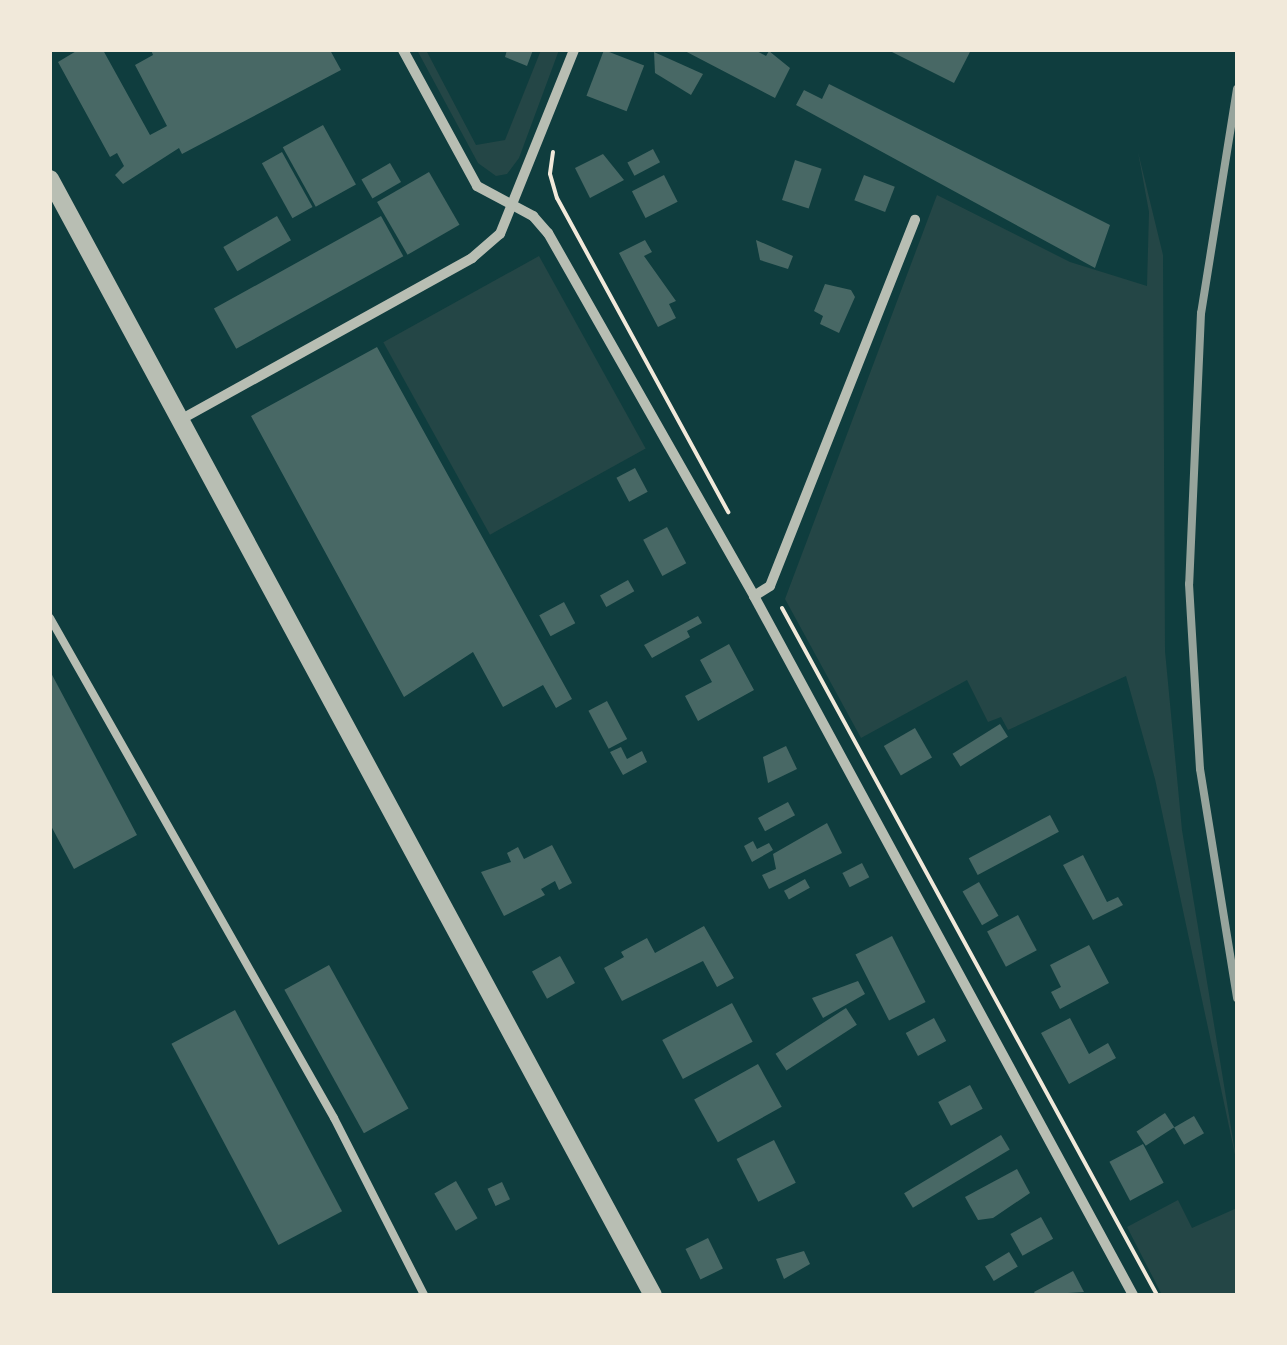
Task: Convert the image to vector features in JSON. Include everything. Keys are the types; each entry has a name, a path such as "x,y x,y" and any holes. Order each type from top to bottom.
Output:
{"street":[{"path":"403,50 476,186 510,208 533,216 548,233 754,596 1133,1295"},
{"path":"179,420 472,258 500,234 574,50"},
{"path":"50,179 654,1295"},
{"path":"754,596 770,586 914,220"}],"lane":[{"path":"50,618 334,1118 424,1295"}],"path":[{"path":"554,148 550,174 558,198 728,512"},
{"path":"770,586 1156,1295"}],"shaded area":[{"path":"417,50 426,50 476,145 505,140 541,50 559,50 519,158 507,174 496,176 478,163"},
{"path":"1138,152 1163,255 1165,651 1182,830 1237,1164 1155,779 1126,676 1008,730 1001,717 988,722 967,680 861,738 785,599 937,195 1070,262 1147,286 1149,212"},
{"path":"539,256 646,448 490,535 383,342"},
{"path":"1178,1200 1192,1228 1237,1208 1237,1295 1162,1295 1127,1227"}],"building":[{"path":"78,50 103,50 150,135 167,126 135,65 153,55 151,50 330,50 341,70 182,154 179,148 123,184 115,175 124,166 117,153 110,157 58,62"},
{"path":"507,50 533,50 527,66 505,57"},
{"path":"604,50 644,65 627,111 586,96"},
{"path":"683,50 755,50 766,56 769,51 790,68 775,98"},
{"path":"888,50 971,50 954,83"},
{"path":"654,52 703,74 691,95 655,73"},
{"path":"829,84 1110,225 1095,268 796,105 804,90 822,99"},
{"path":"323,125 356,184 316,207 283,147"},
{"path":"653,149 660,162 634,176 627,163"},
{"path":"282,152 313,207 292,218 262,163"},
{"path":"603,154 624,180 590,198 575,168"},
{"path":"795,160 822,169 809,209 782,200"},
{"path":"390,163 401,182 372,199 361,180"},
{"path":"429,172 460,225 408,255 377,202"},
{"path":"664,175 678,202 646,218 632,191"},
{"path":"864,175 895,187 885,212 854,200"},
{"path":"277,216 291,240 237,271 223,247"},
{"path":"381,216 403,256 236,349 214,309"},
{"path":"645,240 652,252 644,256 676,301 669,304 676,318 658,327 619,253"},
{"path":"756,240 793,256 788,269 760,260"},
{"path":"825,284 851,290 855,297 839,333 820,324 823,316 814,311"},
{"path":"377,347 572,699 556,708 543,685 503,707 473,652 404,697 251,416"},
{"path":"635,468 648,492 629,502 616,478"},
{"path":"667,527 686,563 662,576 643,540"},
{"path":"628,580 634,591 606,607 600,596"},
{"path":"564,602 575,623 551,636 539,615"},
{"path":"698,616 702,623 687,631 690,637 652,658 644,645"},
{"path":"729,644 754,690 698,721 685,696 712,682 700,660"},
{"path":"50,671 137,835 74,869 50,824"},
{"path":"607,701 627,739 609,749 588,711"},
{"path":"1000,724 1008,737 960,766 953,754"},
{"path":"915,728 932,757 901,775 884,746"},
{"path":"786,746 797,769 768,783 763,757"},
{"path":"621,747 627,759 642,751 647,762 623,775 610,752"},
{"path":"788,802 795,815 765,831 758,818"},
{"path":"1050,815 1059,832 978,875 969,858"},
{"path":"827,823 842,853 769,889 762,875 776,869 773,854"},
{"path":"753,841 757,849 769,843 773,850 752,862 744,846"},
{"path":"552,845 572,883 559,890 555,881 541,889 545,895 504,916 481,872 511,862 507,853 518,847 524,859"},
{"path":"1083,855 1107,902 1118,897 1123,905 1093,920 1063,865"},
{"path":"862,863 869,877 850,887 842,873"},
{"path":"805,879 810,888 789,899 784,891"},
{"path":"979,882 999,916 982,925 963,891"},
{"path":"1018,915 1037,950 1006,967 987,931"},
{"path":"704,926 734,978 717,987 703,961 622,1001 604,968 624,957 621,952 647,938 655,953"},
{"path":"892,936 926,1002 889,1021 855,955"},
{"path":"1089,945 1109,983 1060,1009 1051,992 1061,987 1050,965"},
{"path":"560,956 575,983 547,999 532,972"},
{"path":"329,965 409,1108 364,1133 284,990"},
{"path":"858,981 865,994 823,1018 812,998"},
{"path":"732,1003 753,1042 683,1079 662,1040"},
{"path":"846,1008 857,1025 786,1071 776,1054"},
{"path":"235,1010 342,1211 278,1245 171,1044"},
{"path":"934,1018 946,1041 918,1056 906,1033"},
{"path":"1070,1018 1089,1054 1108,1043 1116,1058 1069,1084 1041,1033"},
{"path":"758,1064 782,1107 718,1142 694,1099"},
{"path":"970,1085 983,1109 951,1126 938,1102"},
{"path":"1165,1113 1174,1127 1146,1146 1136,1132"},
{"path":"1194,1116 1204,1133 1184,1145 1174,1128"},
{"path":"1001,1135 1010,1150 913,1208 904,1193"},
{"path":"774,1140 796,1183 758,1202 737,1159"},
{"path":"1143,1144 1164,1183 1130,1201 1109,1162"},
{"path":"1017,1169 1030,1193 993,1218 978,1220 965,1197"},
{"path":"456,1181 478,1218 456,1231 434,1194"},
{"path":"502,1182 510,1199 496,1206 487,1189"},
{"path":"1041,1217 1053,1239 1023,1256 1010,1234"},
{"path":"708,1238 723,1269 700,1280 686,1249"},
{"path":"804,1251 810,1264 784,1279 776,1259"},
{"path":"1009,1252 1018,1267 994,1281 985,1266"},
{"path":"1073,1271 1084,1292 1034,1292"}],"railway":[{"path":"1237,89 1201,313 1189,584 1200,769 1237,998"}]}
